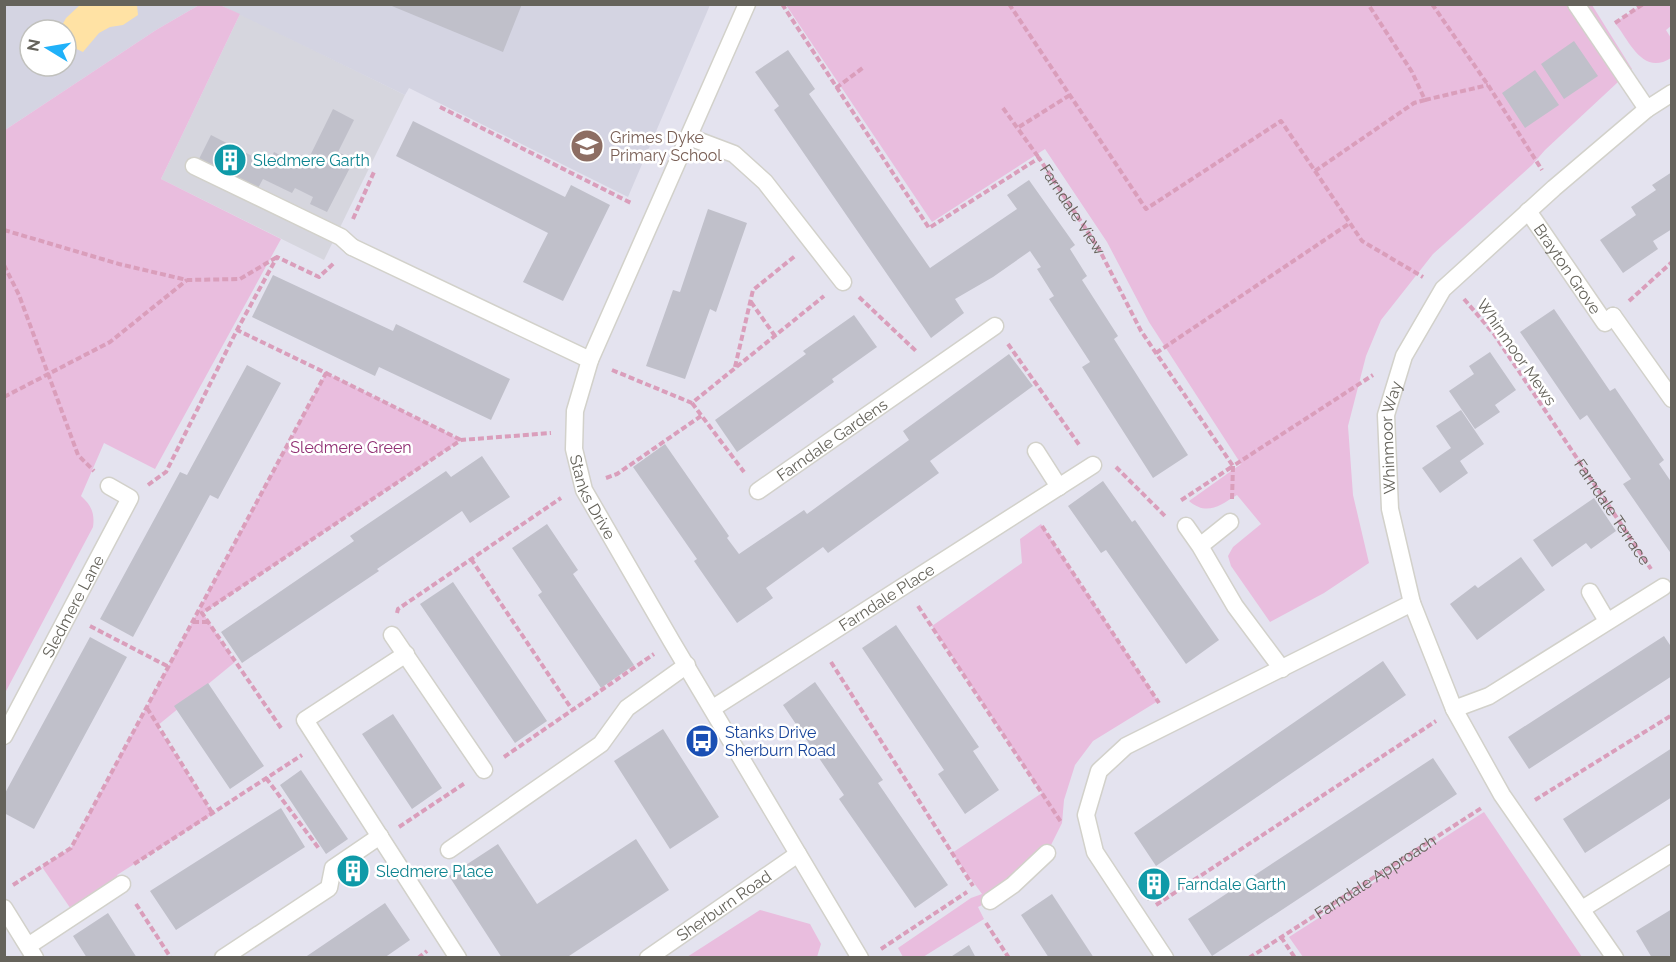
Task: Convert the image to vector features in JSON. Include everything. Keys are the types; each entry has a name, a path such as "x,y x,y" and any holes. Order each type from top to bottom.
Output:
{"street":[{"name":"Stanks Drive","path":"747,4 590,360 574,411 574,449 584,490 672,642 861,957"},
{"path":"1576,4 1647,109"},
{"name":"Whinmoor Way","path":"1412,603 1390,509 1386,415 1404,356 1446,285 1554,188 1647,109 1671,93"},
{"path":"689,137 734,154 765,182 843,282"},
{"path":"194,166 341,237 352,246 590,360"},
{"name":"Brayton Grove","path":"1528,211 1605,323 1613,316 1671,399"},
{"name":"Farndale Gardens","path":"758,491 995,326"},
{"path":"1036,451 1059,487"},
{"name":"Farndale Place","path":"713,708 1093,465"},
{"path":"109,486 130,498"},
{"name":"Sledmere Lane","path":"4,736 130,498"},
{"path":"1200,546 1230,522"},
{"path":"1186,526 1235,606 1282,669"},
{"path":"1454,709 1489,696 1663,587"},
{"path":"1590,592 1607,621"},
{"path":"1165,957 1095,852 1086,815 1100,771 1126,746 1412,603 1454,709 1502,795 1615,957"},
{"path":"392,634 484,770"},
{"path":"406,654 305,720 458,957"},
{"path":"449,850 601,744 627,708 687,665"},
{"path":"223,957 329,888 333,867 381,837"},
{"path":"984,898 1013,885 1047,853"},
{"path":"1582,909 1671,853"},
{"name":"Sherburn Road","path":"648,957 798,854"},
{"path":"4,908 32,952 120,880"}],"path":[{"name":"Farndale View","path":"782,4 929,228 1039,158 1099,249 1142,331 1233,466"},
{"path":"1009,4 1070,94 1019,128"},
{"path":"1368,4 1412,72 1425,100"},
{"path":"1432,4 1488,85 1554,188"},
{"path":"1597,35 1642,4"},
{"path":"836,88 864,67"},
{"path":"1315,171 1414,103 1488,85"},
{"name":"Whinmoor Mews","path":"1070,94 1146,209 1281,121 1362,242 1446,285 1494,334 1561,437"},
{"path":"440,107 653,213"},
{"path":"1003,108 1039,158"},
{"path":"277,257 319,277 352,246 353,218 374,172"},
{"path":"1156,353 1350,223"},
{"path":"4,230 119,264 187,280 240,279 277,257"},
{"path":"735,368 753,290 813,241"},
{"path":"130,498 166,472 237,330 277,257"},
{"path":"1613,316 1671,262"},
{"path":"4,265 20,295 78,455 109,486"},
{"path":"4,397 110,342 187,280"},
{"path":"590,360 692,404 843,282 934,369"},
{"path":"751,302 775,336"},
{"path":"995,326 1093,465 1110,461 1162,514 1186,526"},
{"path":"237,330 461,440"},
{"path":"1162,514 1404,356"},
{"path":"4,891 71,848 201,611 326,373"},
{"name":"Farndale Gardens","path":"692,404 758,491"},
{"path":"392,634 398,609 582,484 617,474 701,416"},
{"path":"201,611 461,440 574,431"},
{"name":"Farndale Terrace","path":"1561,437 1663,587"},
{"path":"1230,522 1233,466"},
{"path":"1029,506 1173,723"},
{"path":"471,559 573,711"},
{"path":"904,585 1062,823"},
{"path":"201,611 288,737"},
{"path":"69,615 169,667"},
{"path":"193,622 208,622"},
{"path":"818,641 984,898"},
{"path":"381,837 573,711 672,642"},
{"path":"147,708 213,814"},
{"path":"1138,917 1454,709"},
{"path":"1515,813 1671,715"},
{"path":"171,957 120,880 266,778 321,745"},
{"path":"294,747 301,756"},
{"path":"266,778 333,867"},
{"name":"Farndale Approach","path":"1249,957 1502,795"},
{"path":"879,951 968,891 984,898"},
{"path":"1281,937 1295,957"}],"shaded area":[{"path":"5,5 199,5 156,30 5,130"},
{"path":"80,5 137,5 138,15 123,25 110,27 99,33 83,52 78,50 78,18 66,18"},
{"name":"Grimes Dyke Primary School","path":"220,5 710,5 628,197 409,88 405,95"},
{"path":"240,14 405,95 324,260 161,179"}],"green space":[{"path":"1643,4 1671,5 1671,26 1666,30 1671,38 1671,58 1653,63 1645,60 1632,47 1615,23"},
{"path":"199,5 220,5 240,14 161,179 281,239 155,469 104,443 81,496 92,510 93,527 5,693 5,130 156,30"},
{"path":"786,5 1592,5 1632,69 1545,150 1532,165 1433,254 1381,320 1366,356 1348,426 1353,495 1369,563 1324,593 1270,622 1231,566 1228,556 1233,547 1261,524 1237,495 1219,506 1207,509 1195,506 1189,501 1241,464 1149,322 1107,242 1045,149 932,222"},
{"name":"Sledmere Green","path":"326,373 461,440 203,613 235,662 157,726 213,814 117,875 122,884 75,915 42,867 71,848"},
{"path":"1041,524 1158,701 1093,741 1075,765 1064,800 1062,823 1047,853 990,901 978,907 984,919 923,957 903,957 898,948 971,898 982,894 952,853 1042,793 932,626 1022,563 1020,539"},
{"path":"1484,812 1582,957 1303,957 1289,937"},
{"path":"760,910 810,924 821,944 817,957 687,957"}],"building":[{"path":"387,4 522,4 503,52"},
{"path":"1574,41 1598,76 1564,99 1541,64"},
{"path":"788,50 815,89 809,94 930,268 1017,209 1007,195 1029,180 1075,245 1070,249 1087,276 1082,280 1118,336 1114,339 1188,455 1153,478 1082,367 1090,362 1049,299 1054,296 1037,269 1041,267 1030,251 993,277 955,299 964,313 931,338 774,110 779,106 755,72"},
{"path":"1535,70 1559,105 1525,128 1502,93"},
{"name":"Sledmere Garth","path":"333,109 354,120 338,152 354,160 327,212 310,204 313,197 295,188 292,193 263,179 257,190 198,161 211,135 268,164 274,152 304,168"},
{"path":"413,121 565,197 571,185 610,205 563,301 523,282 548,233 396,156"},
{"path":"1672,172 1672,229 1653,241 1658,249 1623,273 1600,240 1636,215 1631,207 1656,190 1652,185"},
{"path":"708,209 747,223 716,312 710,309 685,379 646,366 673,290 680,292"},
{"path":"273,275 393,331 396,324 510,379 491,420 379,367 375,376 252,317"},
{"path":"1554,309 1610,391 1615,388 1664,460 1659,464 1672,483 1672,555 1623,484 1631,479 1587,415 1580,420 1520,332"},
{"path":"854,315 877,347 832,379 834,382 737,452 715,420 806,354 803,351"},
{"path":"1490,352 1516,390 1495,405 1500,412 1475,429 1449,391 1474,374 1469,366"},
{"path":"1009,354 1033,386 930,461 939,473 828,553 823,547 766,588 773,598 737,623 694,561 697,559 633,467 665,444 739,554 804,510 807,514 909,440 903,431"},
{"path":"247,365 281,383 218,499 210,495 133,637 100,619 180,472 187,475"},
{"path":"1461,410 1484,444 1460,461 1468,473 1440,493 1422,468 1451,448 1436,426"},
{"path":"482,456 510,497 470,523 462,511 377,569 379,571 242,663 221,632 354,541 350,536 446,471 451,477"},
{"path":"1103,481 1132,522 1135,520 1219,640 1186,664 1106,550 1101,553 1068,506"},
{"path":"1594,498 1616,531 1591,549 1586,543 1552,567 1533,540"},
{"path":"547,524 578,570 573,574 634,665 601,688 538,595 542,592 512,548"},
{"path":"1521,557 1545,590 1477,640 1450,604 1475,585 1478,588"},
{"path":"453,582 547,721 515,743 420,604"},
{"path":"896,625 979,747 973,751 999,790 965,814 938,774 944,770 862,648"},
{"path":"1664,636 1672,648 1672,676 1529,769 1508,737"},
{"path":"90,637 127,657 34,829 4,813 4,795"},
{"path":"1383,661 1406,695 1156,866 1134,833"},
{"path":"815,682 883,780 878,783 948,885 915,908 839,799 844,795 783,705"},
{"path":"208,683 264,766 230,789 174,706"},
{"path":"393,714 442,788 412,809 362,734"},
{"path":"663,729 719,817 670,849 614,761"},
{"path":"1672,748 1672,797 1585,853 1563,819"},
{"path":"1433,758 1457,794 1212,956 1188,919"},
{"path":"301,770 348,839 326,854 280,785"},
{"path":"281,808 305,847 176,930 150,891"},
{"path":"636,839 669,890 566,958 502,958 449,876 498,844 537,904"},
{"name":"Sledmere Place","path":"355,863 361,873 351,879 345,869"},
{"name":"Farndale Garth","path":"1159,868 1171,886 1148,901 1136,883"},
{"path":"1052,894 1094,958 1049,958 1021,915"},
{"path":"385,903 410,940 384,958 304,958"},
{"path":"1672,909 1672,954 1667,958 1652,958 1636,931"},
{"path":"108,913 137,958 87,958 73,936"},
{"path":"969,945 976,958 949,958"}],"place":[{"name":"Grimes Dyke Primary School","path":"587,146"},
{"name":"Sledmere Garth","path":"230,160"},
{"name":"Stanks Drive Sherburn Road","path":"702,741"},
{"name":"Sledmere Place","path":"353,871"},
{"name":"Farndale Garth","path":"1154,884"}]}
